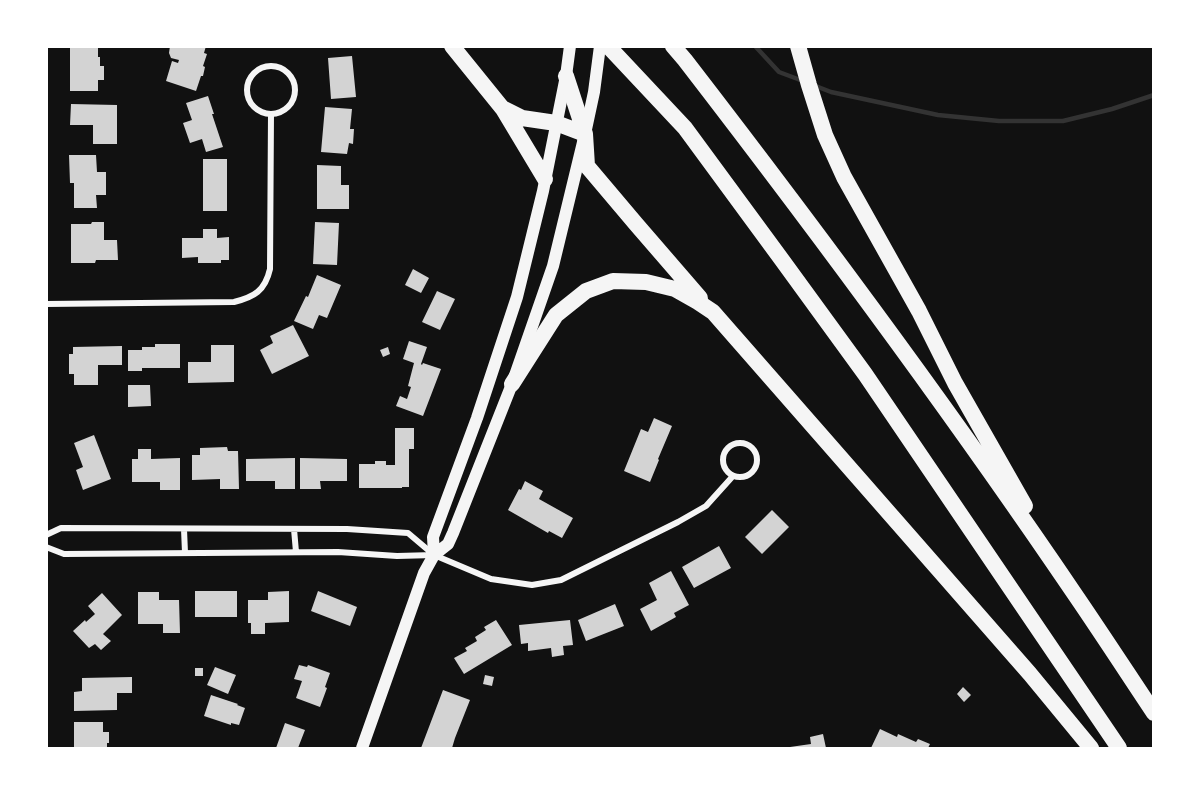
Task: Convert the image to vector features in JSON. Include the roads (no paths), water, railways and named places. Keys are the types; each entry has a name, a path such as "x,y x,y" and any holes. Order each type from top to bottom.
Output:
{"highway":[{"path":"452,46 503,109 545,179"},
{"path":"608,46 685,129 789,269 865,374 1119,748"},
{"path":"673,46 760,158 917,369 1076,595 1154,713"},
{"path":"798,46 825,135 844,177 919,311 955,383 1076,595"},
{"path":"566,76 585,134 587,166 1030,674 1091,748"},
{"path":"503,109 522,118 556,123 585,134"},
{"path":"511,386 556,315 586,291 613,281 646,282 675,289 713,312"}],"main road":[{"path":"434,555 433,537 517,297 545,179 570,46"},
{"path":"362,748 424,573 434,555 448,544 511,386 553,266 594,92 600,46"},
{"path":"489,381 511,386"}],"street":[{"path":"272,65 287,71 293,78 295,94 287,109 271,114 263,113 251,104 247,89 252,75 257,70 272,65"},
{"path":"46,304 234,302 256,293 263,287 270,270 271,114"},
{"path":"734,445 747,445 756,454 755,467 746,476 733,476 724,466 724,453 734,445"},
{"path":"46,535 61,528 347,529 408,533 434,555 491,579 532,585 561,580 678,522 706,506 733,476"},
{"path":"184,529 185,553"},
{"path":"294,529 296,552"},
{"path":"46,547 64,554 339,552 397,556 434,555"}],"waterway":[{"path":"755,46 779,72 803,81"},
{"path":"813,85 831,92 938,115 999,121 1063,121 1112,109 1154,95"}]}
